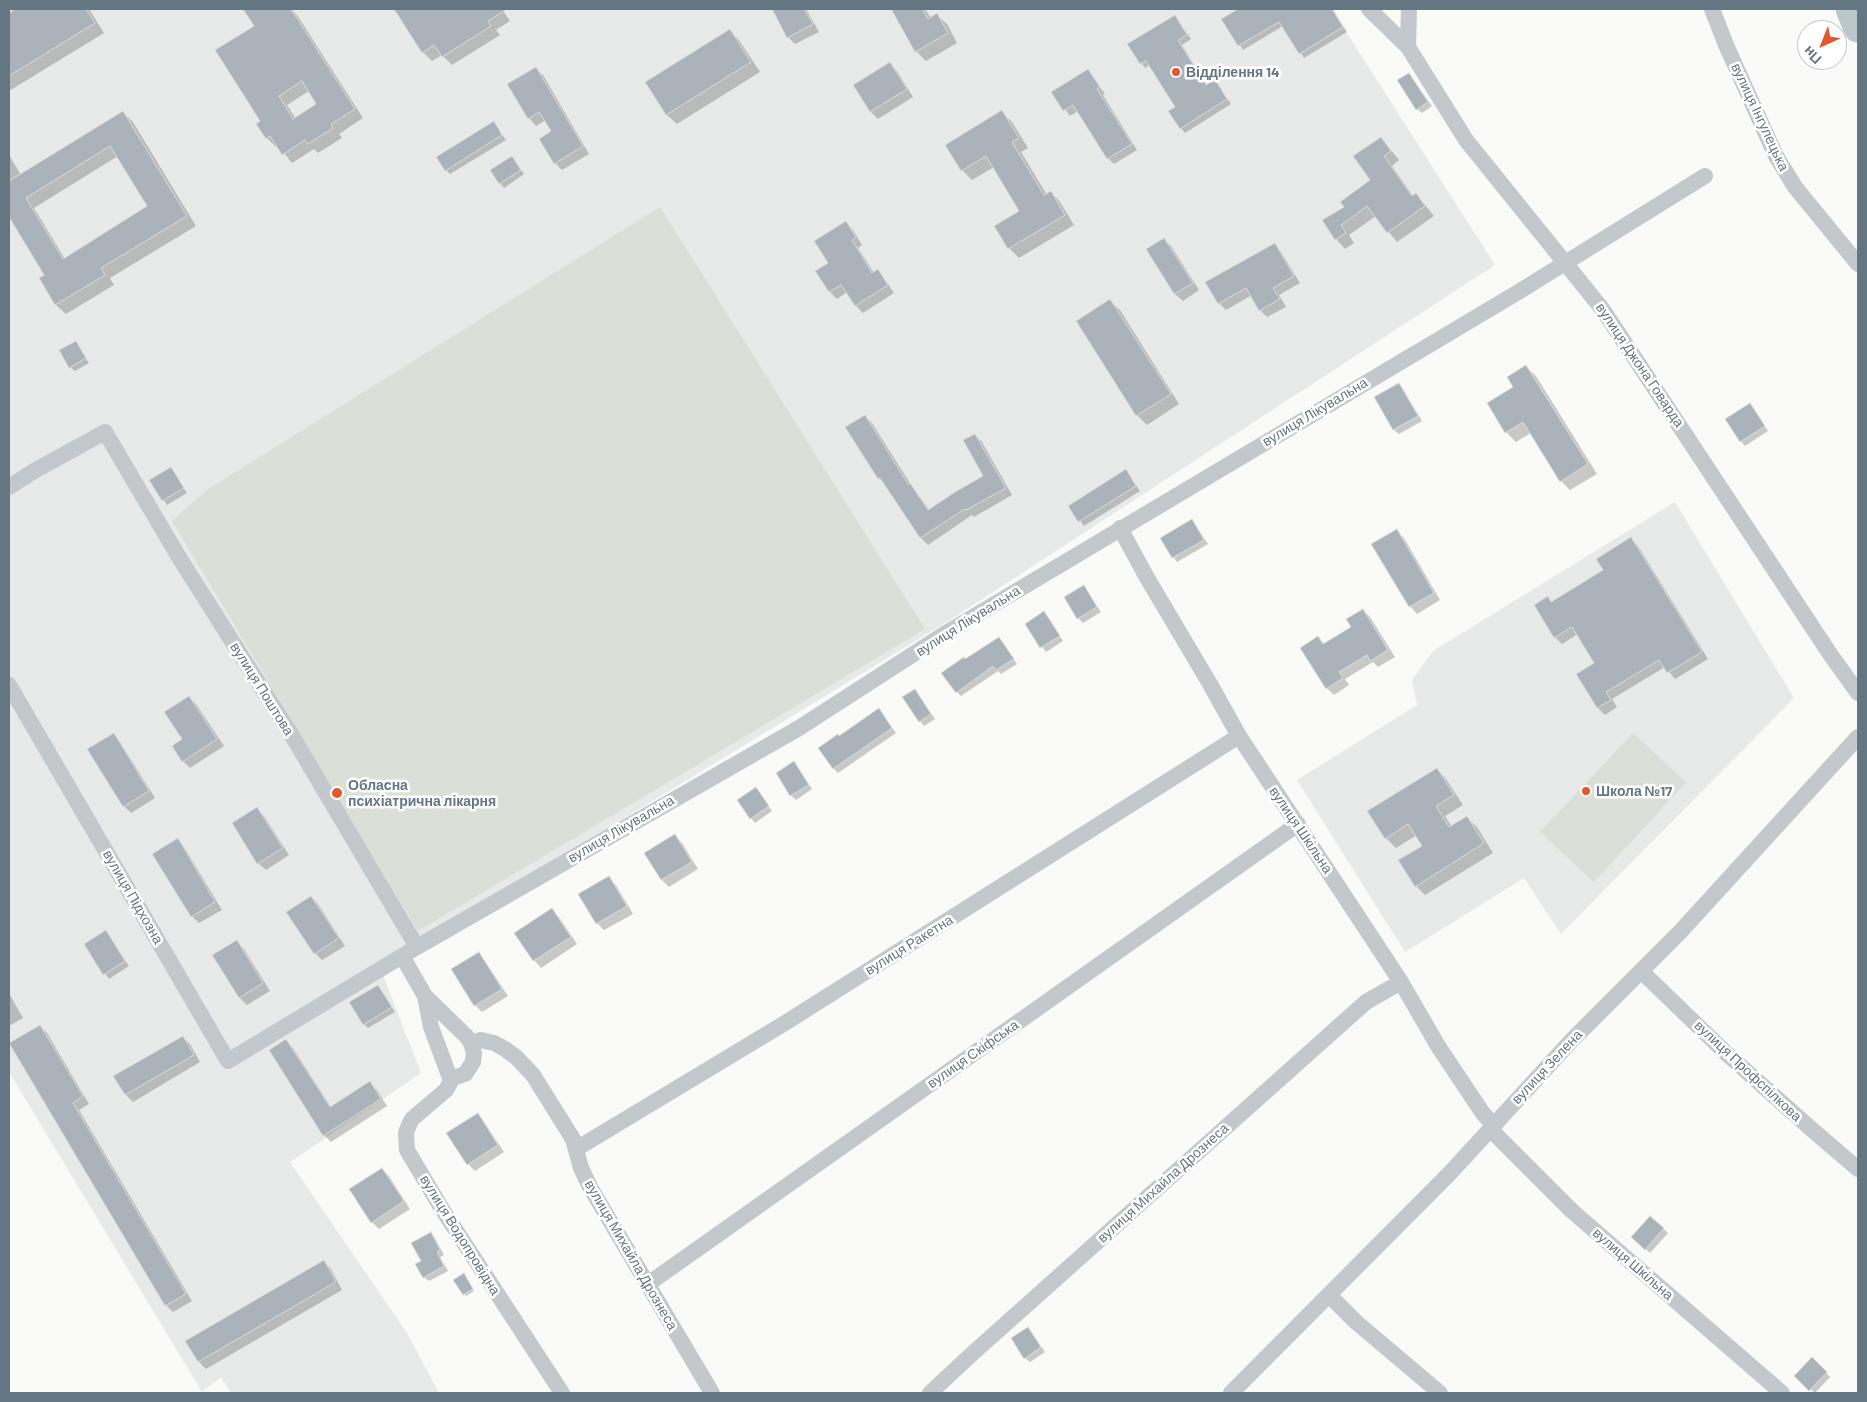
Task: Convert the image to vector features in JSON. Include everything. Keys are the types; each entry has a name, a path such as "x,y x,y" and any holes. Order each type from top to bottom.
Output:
{"street":[{"name":"вулиця Джона Говарда","path":"1368,9 1408,47 1466,140 1603,310 1830,654 1858,693"},
{"path":"1408,47 1409,9"},
{"name":"вулиця Інгулецька","path":"1712,9 1726,45 1776,156 1795,187 1858,264"},
{"name":"вулиця Лікувальна","path":"228,1061 417,947 799,728 946,633 1565,264 1705,176"},
{"name":"вулиця Поштова","path":"9,487 105,432 180,559 291,734 417,947"},
{"name":"вулиця Шкільна","path":"1120,528 1239,736 1401,982 1438,1046 1491,1127 1572,1210 1782,1393"},
{"name":"вулиця Підхозна","path":"9,686 228,1061"},
{"name":"вулиця Ракетна","path":"576,1149 785,1023 1239,736"},
{"name":"вулиця Зелена","path":"1231,1393 1450,1173 1572,1040 1680,932 1753,854 1858,737"},
{"name":"вулиця Скіфська","path":"648,1284 1298,824"},
{"path":"402,956 425,996 457,1026 471,1043"},
{"name":"вулиця Профспілкова","path":"1641,971 1728,1054 1858,1169"},
{"name":"вулиця Михайла Дрознеса","path":"930,1393 1366,1002 1401,982"},
{"path":"425,996 431,1027 450,1079"},
{"name":"вулиця Михайла Дрознеса","path":"471,1043 481,1040 494,1043 516,1057 533,1075 573,1139 581,1168 590,1187 712,1393"},
{"name":"вулиця Водопровідна","path":"471,1043 474,1053 473,1062 465,1074 450,1079 446,1090 412,1119 406,1133 407,1150 447,1217 562,1393"},
{"path":"1329,1295 1356,1322 1440,1393"}],"shaded area":[{"name":"Обласна психіатрична лікарня","path":"9,9 1286,9 1290,15 1288,36 1299,54 1343,27 1495,265 950,620 380,967 421,1073 290,1162 407,1333 439,1393 231,1393 221,1377 202,1392 9,1072"},
{"path":"660,207 925,629 418,931 172,521 207,490"},
{"name":"Школа №17","path":"1675,502 1794,698 1561,934 1524,878 1405,952 1297,780 1417,705 1412,680 1433,651"},
{"path":"1633,733 1686,782 1594,882 1540,832"}],"building":[{"path":"15,9 86,9 95,23 9,76 9,13"},
{"path":"243,9 291,9 355,109 331,124 333,128 308,144 305,140 282,155 270,136 266,139 256,124 260,121 215,50 254,26","holes":["302,81 316,104 293,119 279,96"]},
{"path":"394,9 507,9 488,21 491,26 442,57 434,45 422,53"},
{"path":"772,9 804,9 813,24 787,38"},
{"path":"891,9 922,9 928,19 937,13 948,33 915,52"},
{"path":"1238,9 1332,9 1343,27 1299,54 1279,22 1238,46 1221,19"},
{"name":"Відділення 14","path":"1175,15 1187,35 1178,40 1206,85 1215,79 1227,99 1180,129 1168,111 1175,107 1146,61 1140,64 1127,44"},
{"path":"730,29 751,62 666,115 645,82"},
{"path":"890,62 907,89 870,112 853,85"},
{"path":"536,67 583,146 554,164 539,139 551,131 539,112 528,119 507,84"},
{"path":"1088,69 1100,87 1097,89 1132,144 1107,159 1073,105 1063,111 1051,92"},
{"path":"1409,73 1428,102 1416,110 1397,80"},
{"path":"1002,110 1019,138 1012,142 1044,195 1051,191 1065,215 1008,249 994,226 1019,211 986,156 961,171 945,145"},
{"path":"123,111 187,216 101,268 105,275 55,305 39,278 44,275 9,217 9,181","holes":["110,146 147,206 63,259 26,198"]},
{"path":"494,121 502,135 445,171 436,157"},
{"path":"1381,137 1391,151 1384,156 1412,196 1416,193 1425,206 1387,233 1367,206 1341,225 1346,233 1335,240 1322,220 1344,207 1340,202 1370,180 1353,156"},
{"path":"512,156 521,170 499,184 490,170"},
{"path":"846,221 856,237 852,240 872,273 878,269 888,285 855,306 841,285 829,292 815,271 828,263 814,241"},
{"path":"1164,238 1193,283 1174,294 1146,249"},
{"path":"1275,243 1294,276 1273,288 1280,299 1259,311 1246,288 1218,304 1205,282"},
{"path":"1110,299 1171,394 1136,416 1076,321"},
{"path":"76,341 86,358 69,368 59,350"},
{"path":"1526,365 1588,464 1560,482 1523,422 1505,433 1487,403 1513,387 1507,377"},
{"path":"1399,383 1418,416 1393,430 1374,397"},
{"path":"1750,403 1765,426 1740,442 1725,419"},
{"path":"865,415 908,484 910,483 928,510 983,476 963,440 975,434 1006,488 965,509 920,538 880,478 878,479 845,427"},
{"path":"171,467 184,488 162,501 149,480"},
{"path":"1126,469 1136,486 1078,522 1068,506"},
{"path":"1192,519 1204,540 1172,558 1160,538"},
{"path":"1397,529 1434,593 1409,607 1371,544"},
{"path":"1631,537 1702,652 1667,673 1659,660 1606,692 1611,700 1597,708 1576,674 1594,663 1572,627 1554,638 1534,605 1548,596 1551,602 1603,570 1596,559"},
{"path":"1084,585 1097,607 1077,619 1064,597"},
{"path":"1363,609 1388,650 1370,661 1367,655 1339,672 1343,678 1326,689 1300,648 1318,636 1323,644 1351,627 1346,619"},
{"path":"1044,611 1060,636 1040,648 1025,624"},
{"path":"999,637 1014,659 996,670 993,666 956,693 941,673"},
{"path":"915,689 931,714 919,722 902,697"},
{"path":"189,696 217,739 182,762 172,746 182,739 164,712"},
{"path":"879,708 892,728 833,769 818,748"},
{"path":"114,733 149,791 123,807 87,749"},
{"path":"794,761 809,785 790,796 776,773"},
{"path":"1437,768 1454,795 1436,806 1449,827 1467,816 1484,843 1415,887 1398,860 1422,846 1408,824 1385,839 1367,811"},
{"path":"756,787 769,806 750,819 737,800"},
{"path":"257,807 283,848 257,864 232,823"},
{"path":"675,834 692,862 661,880 644,853"},
{"path":"178,838 215,902 191,917 152,854"},
{"path":"609,876 627,906 596,924 578,894"},
{"path":"311,896 339,938 314,954 286,912"},
{"path":"552,908 571,937 533,961 514,933"},
{"path":"106,930 125,961 103,975 84,944"},
{"path":"237,940 263,983 239,998 212,955"},
{"path":"479,952 502,989 474,1006 451,969"},
{"path":"378,985 392,1007 363,1025 349,1002"},
{"path":"40,1025 83,1096 73,1103 186,1294 165,1306 9,1043"},
{"path":"183,1036 194,1055 125,1095 113,1076"},
{"path":"286,1039 330,1107 370,1081 381,1099 323,1136 269,1050"},
{"path":"478,1113 498,1145 467,1165 446,1133"},
{"path":"382,1168 404,1201 371,1223 349,1189"},
{"path":"1650,1216 1664,1228 1645,1250 1631,1237"},
{"path":"431,1232 440,1250 437,1252 444,1266 423,1278 415,1264 421,1261 411,1243"},
{"path":"324,1260 336,1282 198,1362 185,1341"},
{"path":"464,1273 473,1289 463,1295 453,1280"},
{"path":"1028,1327 1041,1347 1024,1359 1011,1338"},
{"path":"1812,1357 1827,1372 1809,1391 1794,1376"}],"waterway":[{"path":"1850,9 1858,28"}],"place":[{"name":"Відділення 14","path":"1176,72"},
{"name":"Школа №17","path":"1586,791"},
{"name":"Обласна психіатрична лікарня","path":"337,793"}]}
